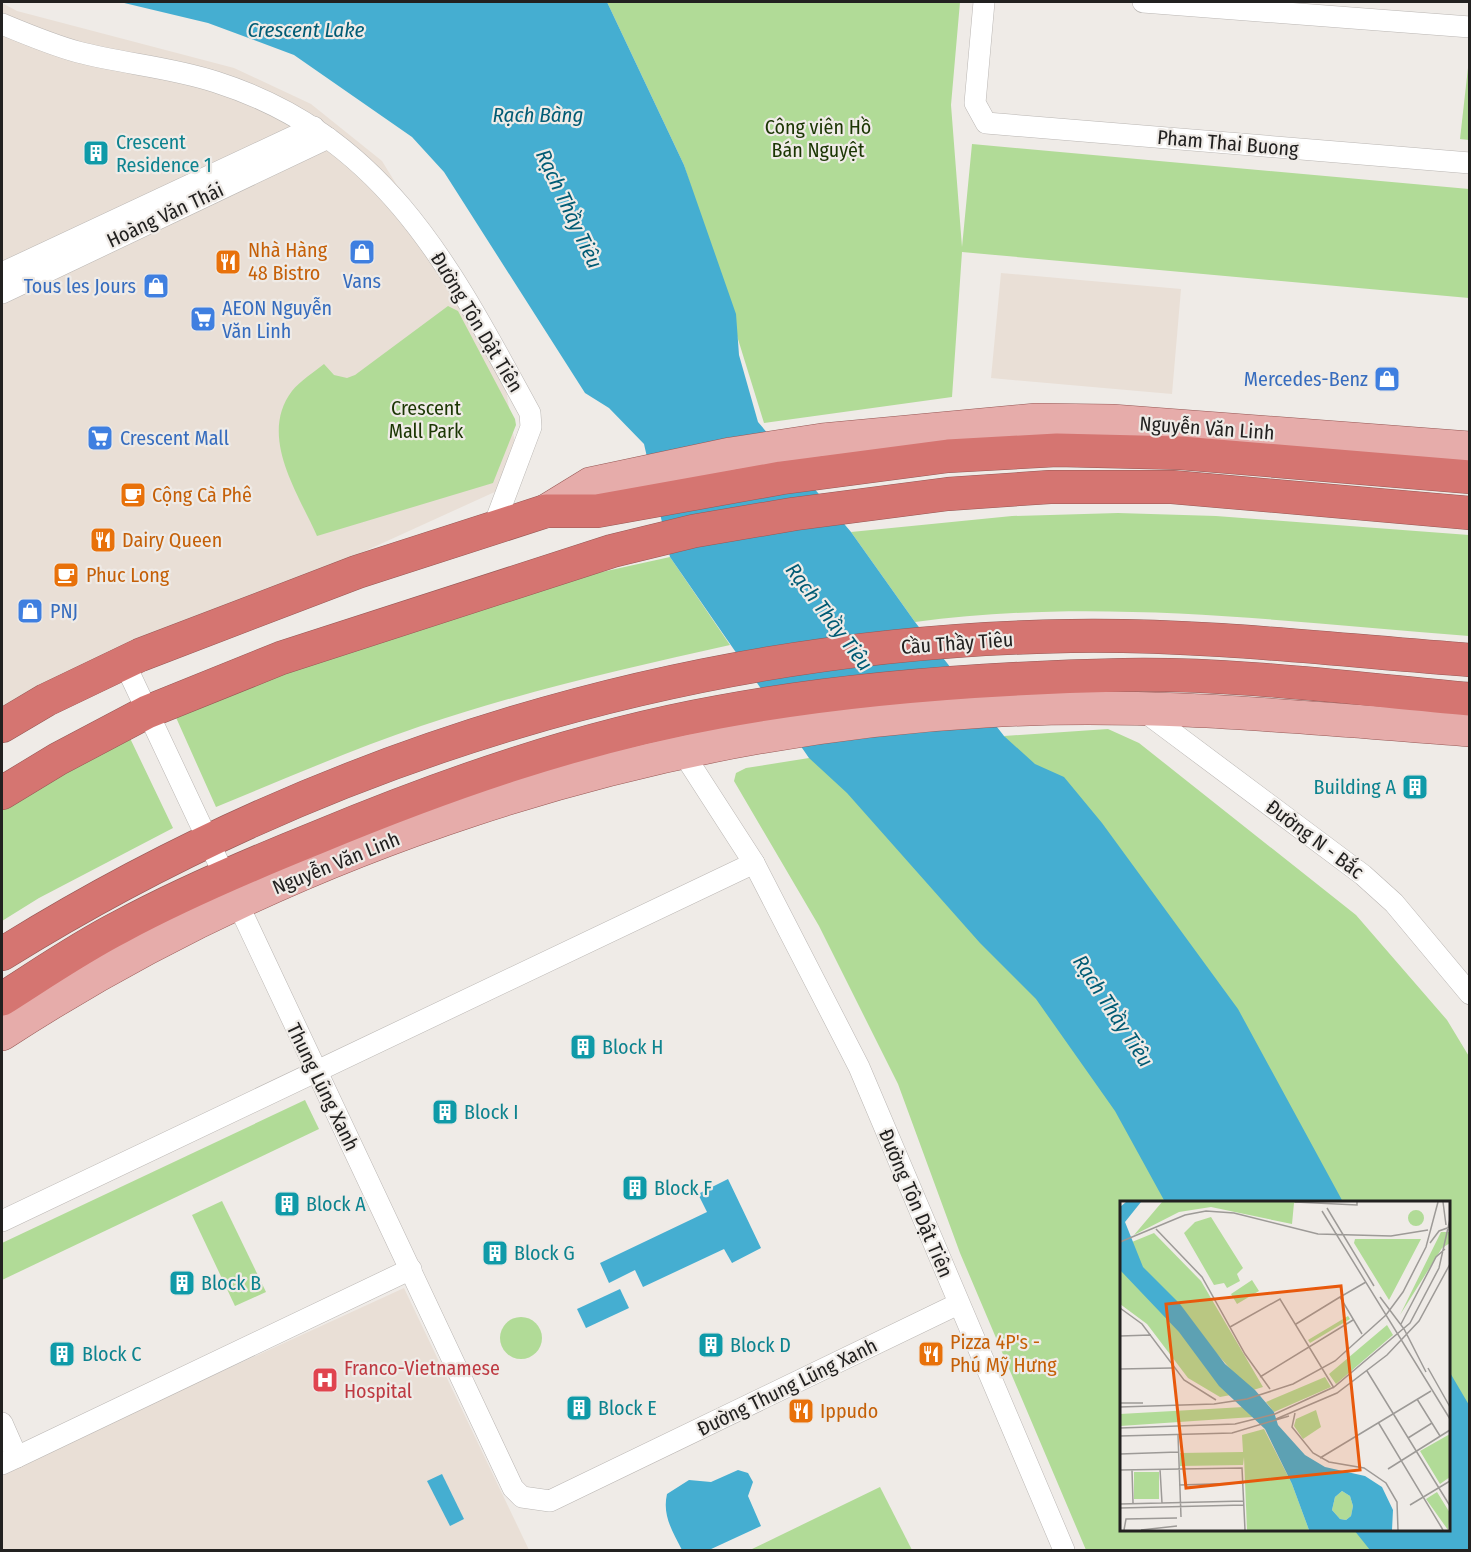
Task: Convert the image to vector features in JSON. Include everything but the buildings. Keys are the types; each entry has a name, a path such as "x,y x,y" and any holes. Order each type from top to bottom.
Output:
{"highway":[{"path":"2,726 46,700 124,662 342,578 546,511 593,497 781,478 946,441"},
{"name":"Nguyễn Văn Linh","path":"946,441 1057,450 1148,451 1470,477"},
{"path":"2,793 57,759 147,712 281,658 612,551 694,531 762,519 948,494 1050,487 1172,487 1470,513"},
{"name":"Cầu Thầy Tiêu","path":"207,840 436,747 521,720 670,681 843,652 1066,636 1134,637 1470,660"},
{"path":"1081,692 1201,677 1470,699"},
{"name":"Cầu Thầy Tiêu","path":"686,718 787,700 978,680 1081,692"},
{"name":"Nguyễn Văn Linh","path":"2,999 118,928 230,890 453,784 607,737 686,718"},
{"path":"2,954 90,900 207,840"}],"main road":[{"name":"Nguyễn Văn Linh","path":"946,441 1036,420 1112,421 1470,448"},
{"path":"689,751 829,727 984,711 1081,692 1140,707 1470,730"},
{"name":"Nguyễn Văn Linh","path":"2,1034 133,956 230,890 370,847 492,804 575,778 689,751"}],"street":[{"name":"Pham Thai Buong","path":"984,2 975,103 986,123 1470,163"},
{"path":"1143,2 1470,27"},
{"name":"Đường Tôn Dật Tiên","path":"2,24 78,52 214,81 257,96 321,132 376,178 444,261 462,288 530,413 531,427 493,528"},
{"name":"Hoàng Văn Thái","path":"2,273 321,132"},
{"name":"Hoàng Văn Thái","path":"2,293 321,132"},
{"name":"Thung Lũng Xanh","path":"124,662 316,1074 411,1269"},
{"name":"Đường N - Bắc","path":"1140,707 1363,874 1394,903 1470,994"},
{"name":"Đường Tôn Dật Tiên","path":"689,751 754,863 859,1067 1064,1551"},
{"path":"2,1221 316,1074 754,863"},
{"path":"2,1423 9,1460 411,1269"},
{"name":"Đường Thung Lũng Xanh","path":"411,1269 513,1488 522,1497 550,1502 958,1304"}],"shaded area":[{"path":"2,3 17,11 234,68 311,104 382,161 500,353 521,480 341,562 2,709"},
{"path":"1001,273 1181,289 1172,394 991,378"},
{"name":"Franco-Vietnamese Hospital","path":"404,1288 529,1550 2,1550 2,1472"}],"green space":[{"name":"Công viên Hồ Bán Nguyệt","path":"607,2 960,2 951,105 962,247 972,144 1469,189 1469,298 962,252 952,397 764,423 684,165"},
{"path":"1469,59 1469,140 1460,139"},
{"name":"Crescent Mall Park","path":"448,306 458,311 515,419 516,425 493,483 317,536 292,483 280,445 279,427 283,408 292,391 324,364 334,375 347,378 355,375"},
{"path":"1118,513 1216,516 1469,535 1469,636 1192,614 1123,612 984,615 915,622 851,532 1012,516"},
{"path":"670,557 730,645 574,681 497,702 369,745 216,807 174,713 269,671 570,579"},
{"path":"1108,729 1139,743 1356,915 1447,1020 1470,1058 1469,1482 1450,1455 1450,1201 1302,1201 1004,736"},
{"path":"128,734 173,828 39,898 2,921 2,800"},
{"path":"847,752 1199,1201 1120,1201 1120,1531 1408,1531 1423,1550 1086,1550 960,1253 898,1084 819,926 734,781 736,773 746,768"},
{"path":"305,1100 319,1129 2,1280 2,1243"},
{"path":"222,1201 266,1292 235,1306 192,1215"},
{"path":"521,1317 529,1318 536,1323 541,1330 541,1346 536,1353 529,1358 521,1359 513,1358 506,1353 501,1346 500,1338 501,1330 506,1323 513,1318"},
{"path":"880,1487 912,1550 750,1550"}],"water":[{"name":"Rạch Bàng","path":"120,2 607,2 684,165 736,314 739,355 758,422 851,532 915,622 1004,736 1035,764 1064,777 1102,823 1238,1009 1342,1201 1164,1201 1115,1111 1036,999 980,943 847,793 809,758 670,557 644,444 609,408 585,393 444,172 412,137 294,55 208,23"},
{"path":"728,1179 761,1248 732,1263 724,1249 643,1287 635,1270 609,1283 600,1263 707,1212 698,1194"},
{"path":"620,1289 629,1308 586,1328 577,1309"},
{"path":"1450,1373 1469,1405 1469,1550 1370,1550 1355,1531 1450,1531"},
{"path":"738,1470 748,1473 753,1482 748,1496 761,1526 709,1550 682,1550 667,1517 667,1494 689,1480 711,1482"},
{"path":"442,1474 464,1519 450,1526 427,1481"}],"place":[{"name":"Crescent Residence 1","path":"96,153"},
{"name":"Vans","path":"362,252"},
{"name":"Nhà Hàng 48 Bistro","path":"228,262"},
{"name":"Tous les Jours","path":"156,286"},
{"name":"AEON Nguyễn Văn Linh","path":"203,319"},
{"name":"Mercedes-Benz","path":"1387,379"},
{"name":"Crescent Mall","path":"100,438"},
{"name":"Cộng Cà Phê","path":"133,495"},
{"name":"Dairy Queen","path":"103,540"},
{"name":"Phuc Long","path":"66,575"},
{"name":"PNJ","path":"30,611"},
{"name":"Building A","path":"1415,787"},
{"name":"Block H","path":"583,1047"},
{"name":"Block I","path":"445,1112"},
{"name":"Block F","path":"635,1188"},
{"name":"Block A","path":"287,1204"},
{"name":"Block G","path":"495,1253"},
{"name":"Block B","path":"182,1283"},
{"name":"Block D","path":"711,1345"},
{"name":"Block C","path":"62,1354"},
{"name":"Pizza 4P's - Phú Mỹ Hưng","path":"931,1354"},
{"name":"Franco-Vietnamese Hospital","path":"325,1380"},
{"name":"Block E","path":"579,1408"},
{"name":"Ippudo","path":"801,1411"}],"water label":[{"name":"Crescent Lake","path":"306,30"},
{"name":"Rạch Thầy Tiêu","path":"569,209"},
{"name":"Rạch Thầy Tiêu","path":"829,617"},
{"name":"Rạch Thầy Tiêu","path":"1113,1011"}]}
